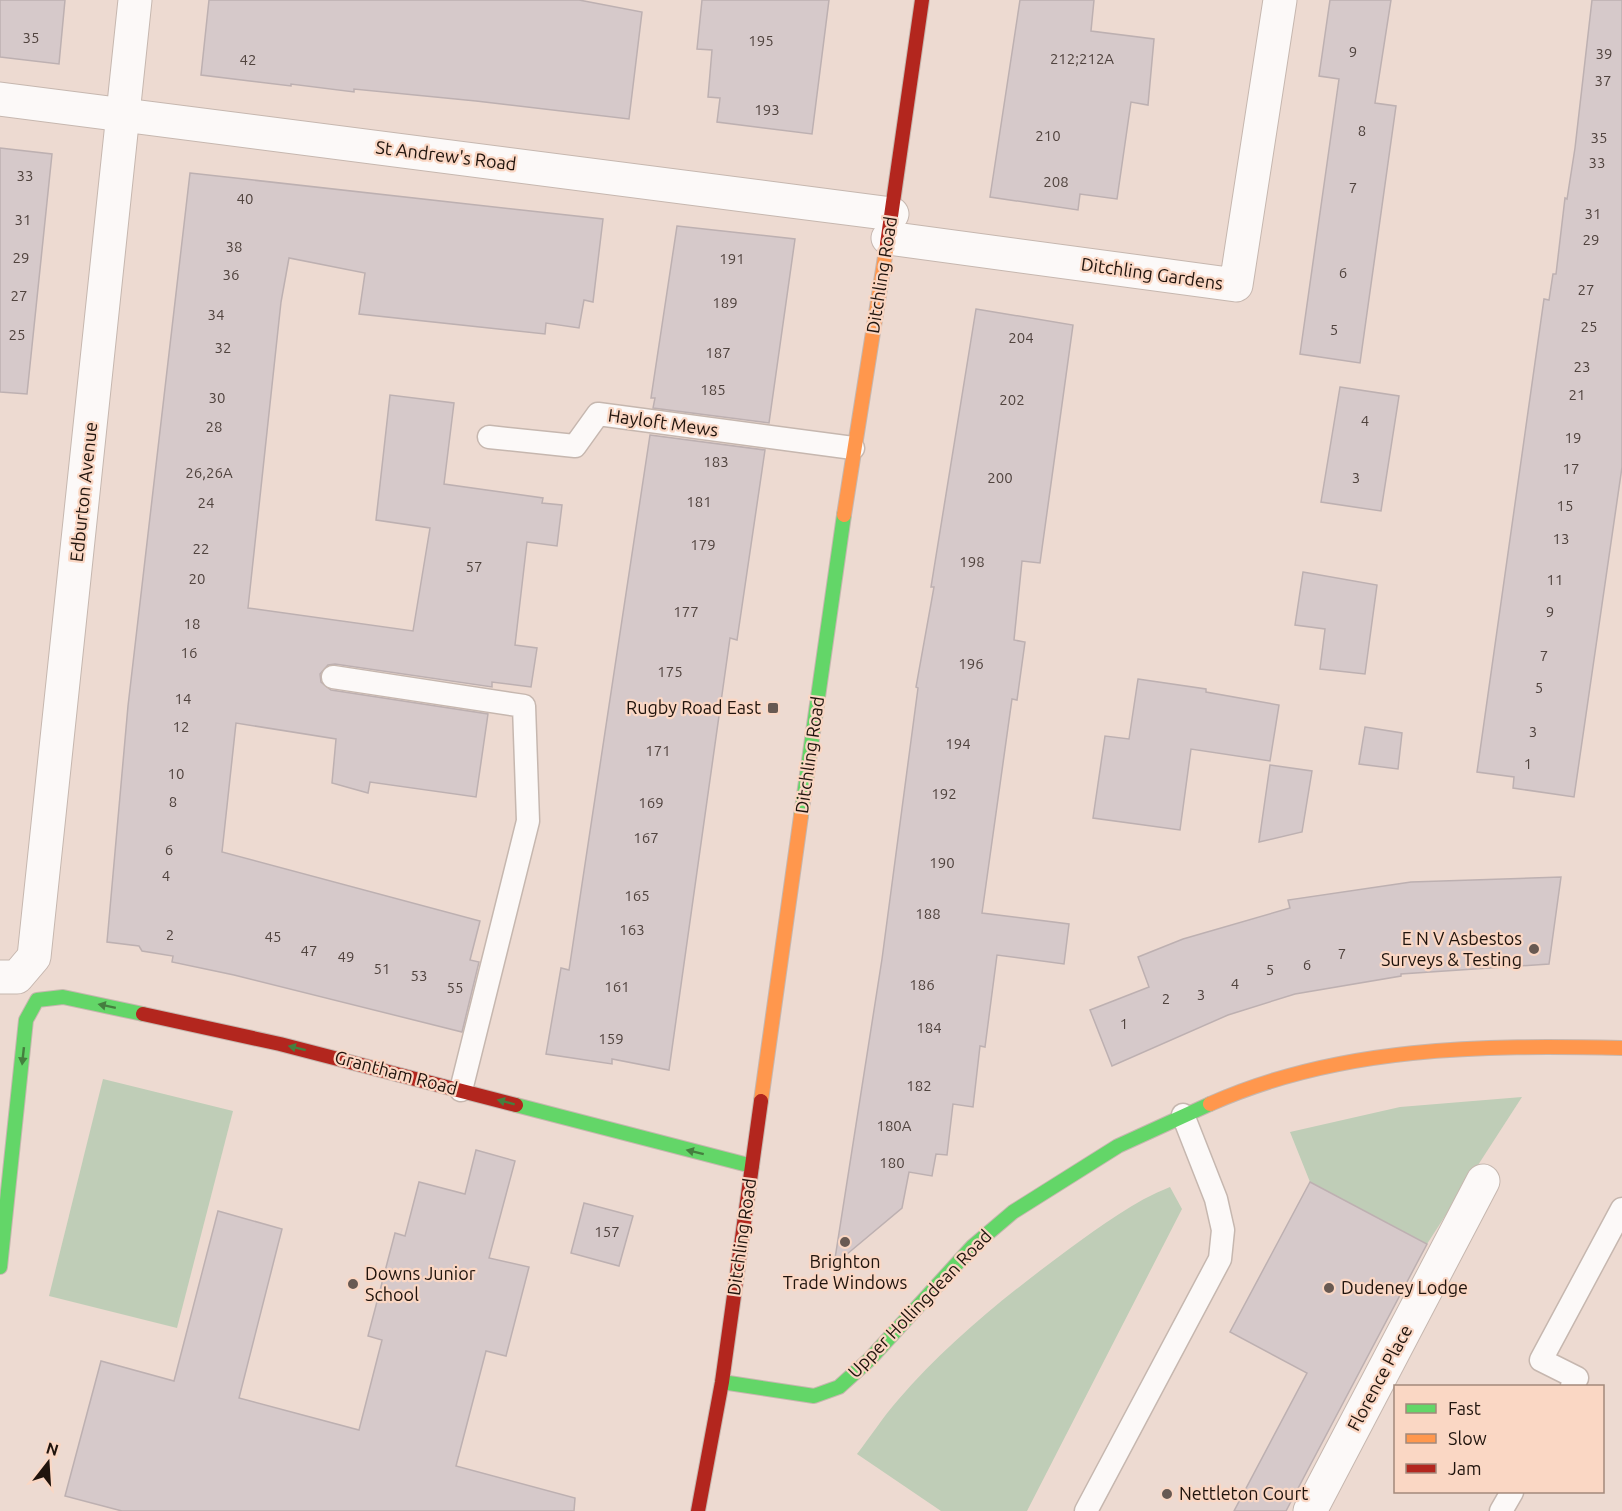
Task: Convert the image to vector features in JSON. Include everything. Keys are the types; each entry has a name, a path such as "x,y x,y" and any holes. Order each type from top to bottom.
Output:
{"street":[{"name":"Edburton Avenue","path":"0,1267 26,1020 18,985 34,957 135,0"},
{"name":"Ditchling Road","path":"698,1511 722,1382 853,448 890,226 922,0"},
{"name":"Ditchling Gardens","path":"890,226 1236,285 1280,0"},
{"name":"St Andrew's Road","path":"0,99 124,114 890,226"},
{"name":"Grantham Road","path":"18,985 63,997 280,1044 752,1166"},
{"name":"Upper Hollingdean Road","path":"722,1382 814,1396 839,1386 870,1359 973,1246 1013,1212 1118,1146 1242,1090 1368,1057 1463,1047 1622,1047"},
{"name":"Florence Place","path":"1310,1511 1483,1181"}],"lane":[{"name":"Hayloft Mews","path":"489,437 575,446 597,414 853,448"},
{"path":"333,677 524,706 528,821 461,1090"},
{"path":"1086,1511 1213,1277 1220,1259 1223,1230 1216,1199 1183,1115"},
{"path":"1573,1385 1577,1378 1541,1360 1622,1209"},
{"path":"1501,1511 1511,1493"}],"green space":[{"path":"103,1079 233,1111 177,1328 49,1296"},
{"path":"1522,1097 1427,1244 1310,1182 1290,1132 1400,1107"},
{"path":"1170,1187 1182,1209 1027,1511 941,1511 857,1454 893,1406 917,1379 1001,1301 1106,1223 1144,1199"}],"building":[{"path":"0,0 65,0 59,64 0,57"},
{"path":"209,0 579,0 642,12 629,119 476,101 354,89 354,92 201,75"},
{"path":"702,0 829,0 812,134 717,122 720,98 708,97 712,50 697,49"},
{"path":"1020,0 1094,0 1091,31 1154,39 1148,105 1131,102 1117,199 1080,194 1078,210 990,197"},
{"path":"1330,0 1391,0 1375,103 1396,106 1360,363 1300,354 1339,79 1319,76"},
{"path":"1592,0 1622,0 1622,467 1574,797 1513,788 1514,777 1477,772 1544,299 1549,300 1553,274 1556,274 1565,198 1567,199 1575,148"},
{"path":"0,148 52,154 27,394 0,392"},
{"path":"190,173 603,219 593,302 584,300 579,328 546,323 545,334 359,314 365,273 289,258 281,302 248,608 413,631 430,528 376,520 390,395 454,403 444,484 543,498 542,503 562,505 557,546 527,542 515,645 537,648 531,687 492,682 492,687 335,664 328,665 320,674 321,682 331,690 488,714 476,797 370,782 368,793 332,783 336,739 236,723 222,852 480,921 470,960 479,962 462,1032 234,975 172,962 173,956 142,951 139,946 107,942 128,706"},
{"path":"677,226 795,239 769,423 653,408 655,398 651,398"},
{"path":"976,309 1073,325 1040,563 1022,561 1014,640 1025,642 1017,700 1012,699 982,913 1069,924 1064,964 997,955 985,1047 980,1046 973,1107 953,1104 947,1155 936,1154 932,1176 909,1172 902,1208 834,1265 882,959 918,688 916,687 934,587 931,587"},
{"path":"1340,387 1399,396 1381,511 1321,502"},
{"path":"650,435 765,450 737,640 730,638 669,1070 612,1059 612,1064 546,1054 561,968 569,970"},
{"path":"1303,572 1377,585 1365,674 1320,669 1325,629 1295,625"},
{"path":"1138,679 1206,689 1206,692 1279,705 1270,761 1191,749 1180,830 1093,818 1105,736 1129,739"},
{"path":"1365,727 1402,733 1398,769 1359,764"},
{"path":"1270,765 1312,771 1302,832 1259,842"},
{"path":"1561,877 1549,964 1401,974 1401,976 1295,994 1228,1015 1112,1066 1090,1010 1149,987 1138,957 1183,939 1290,908 1288,900 1411,882"},
{"path":"476,1150 515,1161 489,1258 529,1267 506,1356 486,1351 456,1466 575,1498 574,1511 122,1511 65,1496 101,1361 174,1381 218,1211 282,1229 239,1398 359,1430 382,1340 368,1336 395,1233 405,1236 419,1182 465,1194"},
{"name":"Dudeney Lodge","path":"1310,1182 1427,1244 1286,1511 1234,1511 1307,1373 1230,1332"},
{"path":"584,1203 633,1216 619,1266 571,1253"}],"traffic: fast":[{"path":"801,816 844,515"},
{"path":"0,1267 26,1020 37,1000 63,997 143,1014"},
{"path":"722,1382 814,1396 839,1387 870,1359 973,1246 1013,1212 1118,1146 1210,1104"},
{"path":"516,1105 752,1166"}],"traffic: slow":[{"path":"844,515 887,244"},
{"path":"761,1101 801,816"},
{"path":"1210,1104 1259,1085 1310,1070 1412,1053 1517,1047 1622,1048"}],"traffic: jam":[{"path":"887,244 922,0"},
{"path":"143,1014 280,1044 516,1105"},
{"path":"698,1511 722,1382 761,1101"}],"place":[{"name":"Rugby Road East","path":"773,708"},
{"name":"E N V Asbestos Surveys & Testing","path":"1534,949"},
{"name":"Brighton Trade Windows","path":"845,1242"},
{"name":"Downs Junior School","path":"353,1284"},
{"name":"Dudeney Lodge","path":"1329,1288"},
{"name":"Nettleton Court","path":"1167,1494"}]}
